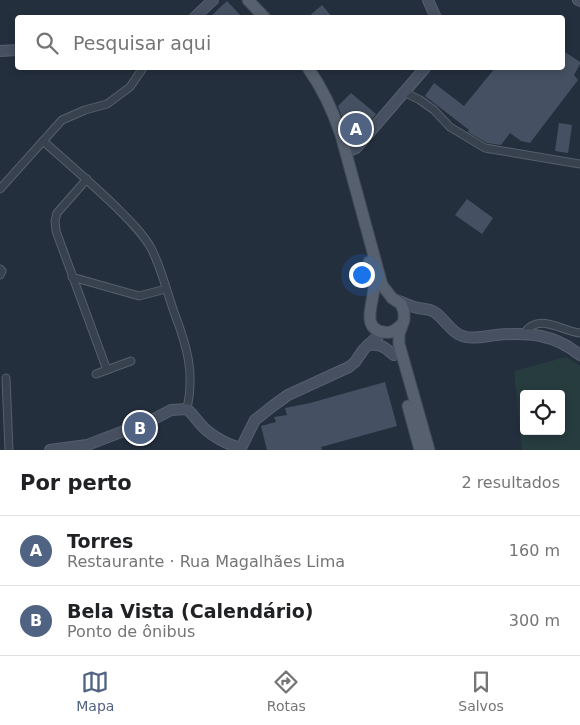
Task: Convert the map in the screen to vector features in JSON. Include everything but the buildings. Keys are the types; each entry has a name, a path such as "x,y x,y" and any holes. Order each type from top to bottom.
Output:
{"main road":[{"path":"239,0 252,15"},
{"path":"248,0 261,15"},
{"path":"301,70 315,89 327,114 369,260 374,286 374,297 369,314 370,321 372,326 383,332 397,330 402,323"},
{"path":"309,70 325,93 347,152 382,284 403,308 404,312 398,344 429,450"},
{"path":"371,307 374,302 380,299 386,297 393,298"},
{"path":"383,332 394,355 420,450"}],"street":[{"path":"197,15 213,0"},
{"path":"428,0 435,15"},
{"path":"0,51 15,50"},
{"path":"0,189 62,120 85,110 107,104 130,87 142,70"},
{"path":"347,152 356,148 423,70"},
{"path":"404,92 434,110 450,127 485,148 580,164"},
{"path":"43,141 87,179 128,219 150,247 185,341 191,376 187,409"},
{"path":"87,179 57,213 55,221 56,231 107,370"},
{"path":"0,269 2,273 0,275"},
{"path":"72,277 139,296 166,289"},
{"path":"393,298 417,308 430,309 463,337 472,338 524,333 553,339 569,347 580,356"},
{"path":"402,323 417,308"},
{"path":"366,347 370,321"},
{"path":"524,333 534,324 545,323 580,333"},
{"path":"50,450 87,445 150,421 171,410 187,409 207,431 232,446 242,449 255,420 288,395 349,367 366,347 383,332"},
{"path":"366,347 377,344 383,345 394,355"},
{"path":"96,374 131,361"},
{"path":"6,378 3,403 9,450"}],"green space":[{"path":"566,357 580,366 580,450 522,450 520,435 565,435 565,390 520,390 520,430 514,371"}],"place":[{"name":"Torres","path":"356,129"},
{"name":"Bela Vista (Calendário)","path":"140,428"}]}
